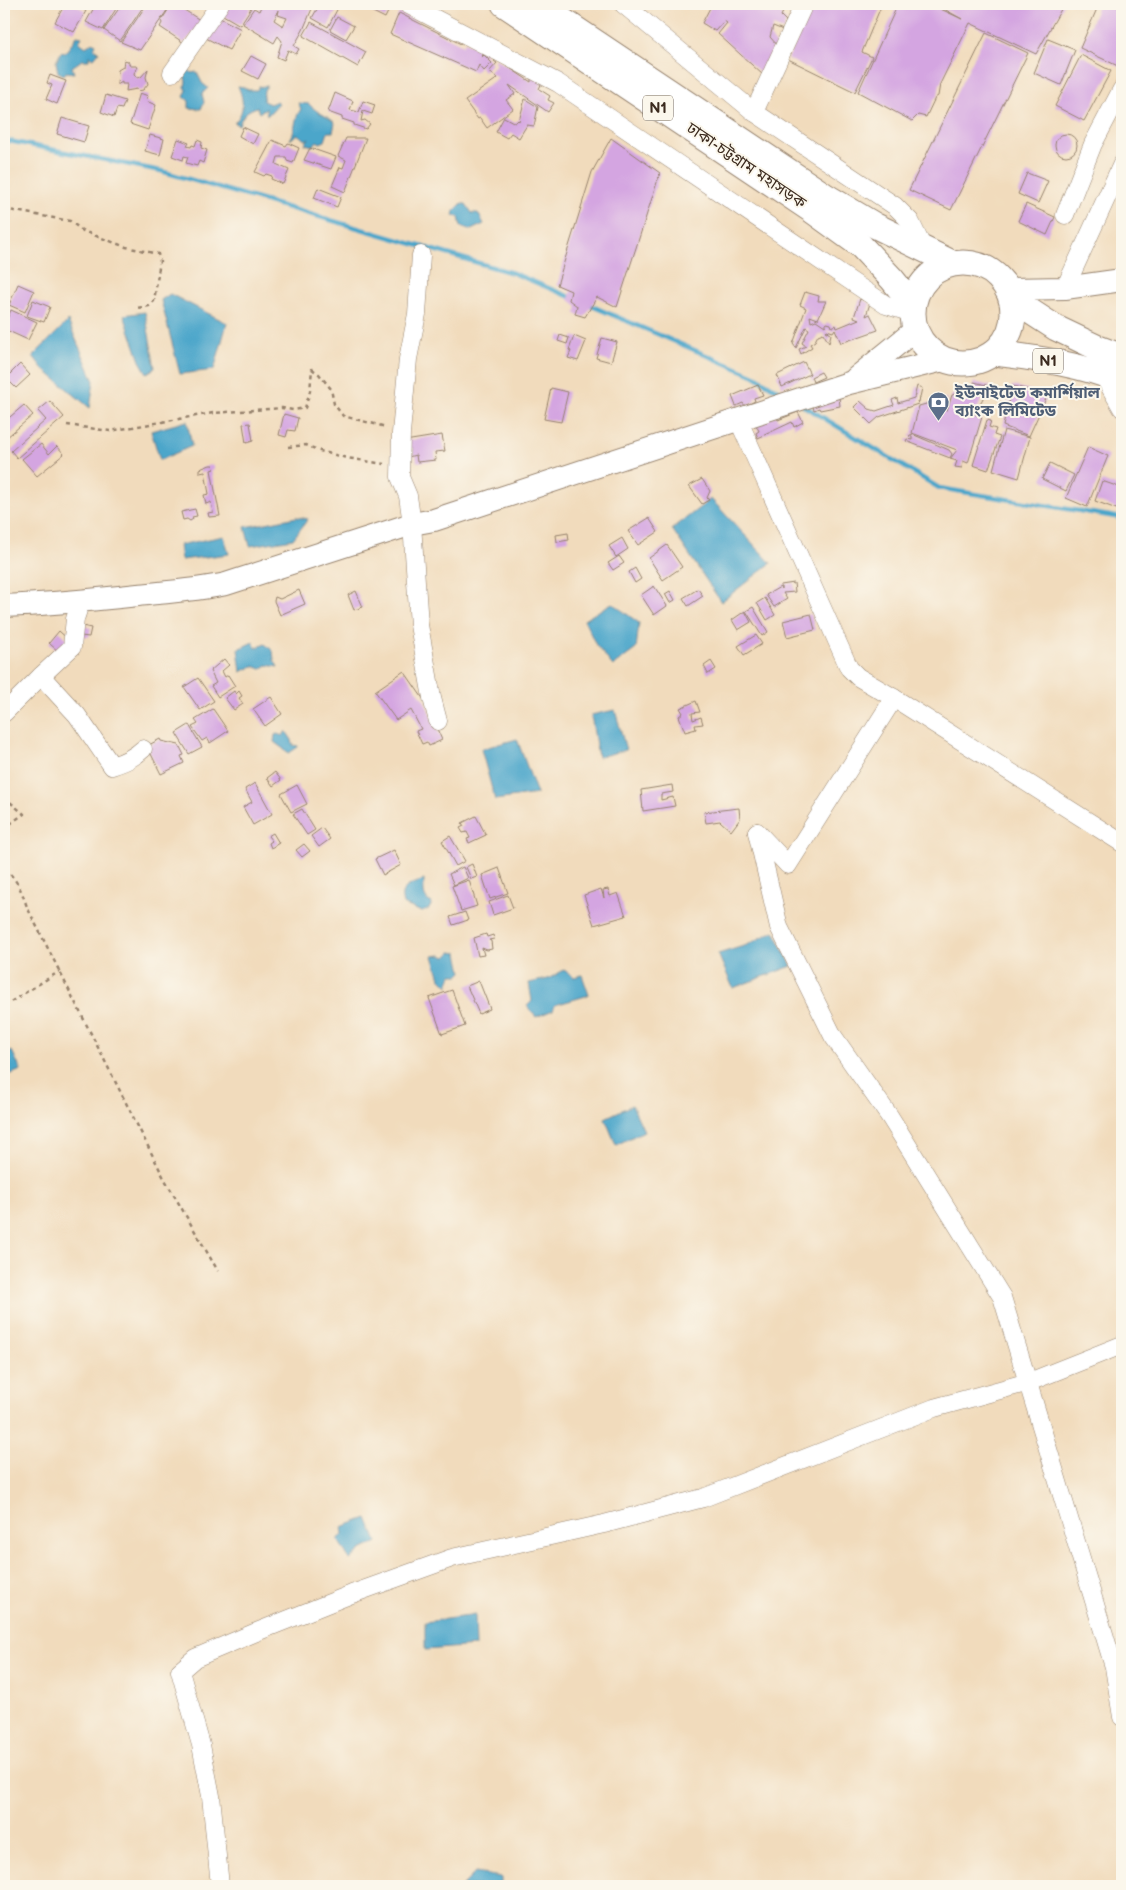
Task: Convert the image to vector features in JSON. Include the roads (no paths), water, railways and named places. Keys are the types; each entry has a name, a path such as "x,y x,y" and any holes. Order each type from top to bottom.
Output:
{"highway":[{"name":"ঢাকা-চট্টগ্রাম মহাসড়ক","path":"504,4 819,203"},
{"name":"ঢাকা-চট্টগ্রাম মহাসড়ক","path":"538,4 819,203"},
{"name":"N1","path":"819,203 892,279 913,316 926,348 943,360 961,364 979,361 995,353 1034,358 1112,377"},
{"name":"N1","path":"819,203 876,226 952,263 969,262 985,266 999,276 1011,295 1056,328 1098,348 1122,356"},
{"path":"913,316 920,286 933,272 952,263"},
{"path":"995,353 1008,338 1014,319 1011,295"}],"main road":[{"path":"1011,295 1122,280"},
{"path":"849,383 913,316"},
{"path":"4,606 54,604 204,589 226,584 412,524 434,520 849,383 943,360"}],"street":[{"path":"172,73 220,4"},
{"path":"407,4 558,83 886,305 913,316"},
{"path":"624,4 754,112 895,206 910,221 923,248"},
{"path":"754,112 804,4"},
{"path":"1065,215 1093,144 1122,89"},
{"path":"1065,288 1122,164"},
{"path":"421,256 417,314 408,359 401,433 400,476 408,496 412,524 419,625 438,721"},
{"path":"1112,377 1122,408"},
{"path":"738,419 849,668 858,677 1122,843"},
{"path":"4,713 72,647 75,619 81,601"},
{"path":"40,676 77,715 112,766 126,761 143,749"},
{"path":"894,698 788,865 757,832 779,928 833,1036 890,1117 1002,1297 1114,1666 1122,1717"},
{"path":"220,1886 211,1796 201,1745 180,1671 195,1658 334,1601 452,1558 604,1524 703,1498 934,1408 1029,1382 1122,1345"}],"water":[{"path":"77,36 82,37 79,42 86,47 92,42 96,44 94,48 99,52 94,58 89,56 89,60 82,60 72,67 74,73 66,72 64,75 58,72 56,62 61,52 65,53"},
{"path":"181,65 186,67 191,73 197,72 202,83 208,88 202,94 204,102 201,109 189,108 189,101 184,97 187,90"},
{"path":"238,86 248,90 257,90 259,86 267,86 264,90 263,101 270,104 277,101 279,103 267,116 266,108 259,113 257,107 245,113 239,125 234,123 242,110"},
{"path":"298,103 309,104 335,123 333,132 328,132 325,141 320,143 317,141 313,146 305,144 309,138 306,140 297,134 290,140 301,109"},
{"path":"461,204 466,204 472,213 478,213 484,224 471,230 461,226 459,217 453,216 454,211"},
{"path":"170,294 227,323 214,370 180,374 161,300"},
{"path":"145,312 155,368 147,373 140,361 124,315"},
{"path":"68,321 94,381 90,408 43,369 33,356"},
{"path":"187,421 192,446 160,460 151,431"},
{"path":"711,499 771,563 721,602 672,529"},
{"path":"297,517 308,519 293,539 250,546 245,527"},
{"path":"224,536 229,554 181,560 179,545"},
{"path":"612,603 639,623 636,649 613,666 596,645 584,620"},
{"path":"253,642 256,648 265,644 273,651 274,660 278,667 267,665 261,669 253,666 241,672 238,649"},
{"path":"615,710 626,750 598,757 591,715"},
{"path":"286,731 293,745 298,746 289,753 274,742 275,735 283,736"},
{"path":"517,739 537,794 495,800 481,749"},
{"path":"424,880 425,897 432,903 429,909 422,912 403,904 402,894 406,888"},
{"path":"774,931 792,966 733,988 718,954 747,945"},
{"path":"451,952 458,953 462,972 459,975 452,975 448,986 440,978 433,956 441,955 446,957"},
{"path":"564,970 574,977 582,975 589,995 555,1005 553,1010 536,1017 527,1006 532,1001 529,983 548,979"},
{"path":"12,1051 21,1070 4,1077 4,1055"},
{"path":"632,1105 644,1131 616,1145 605,1118"},
{"path":"367,1518 377,1542 361,1550 350,1560 338,1540 343,1534 342,1527"},
{"path":"475,1615 476,1646 425,1650 425,1622"},
{"path":"475,1873 501,1877 501,1886 462,1886"}],"waterway":[{"path":"4,140 161,171 513,273 575,299"},
{"path":"587,304 755,376 787,396"},
{"path":"804,406 939,488 1122,518"}],"place":[{"name":"ইউনাইটেড কমার্শিয়াল ব্যাংক লিমিটেড","path":"939,421"}]}
